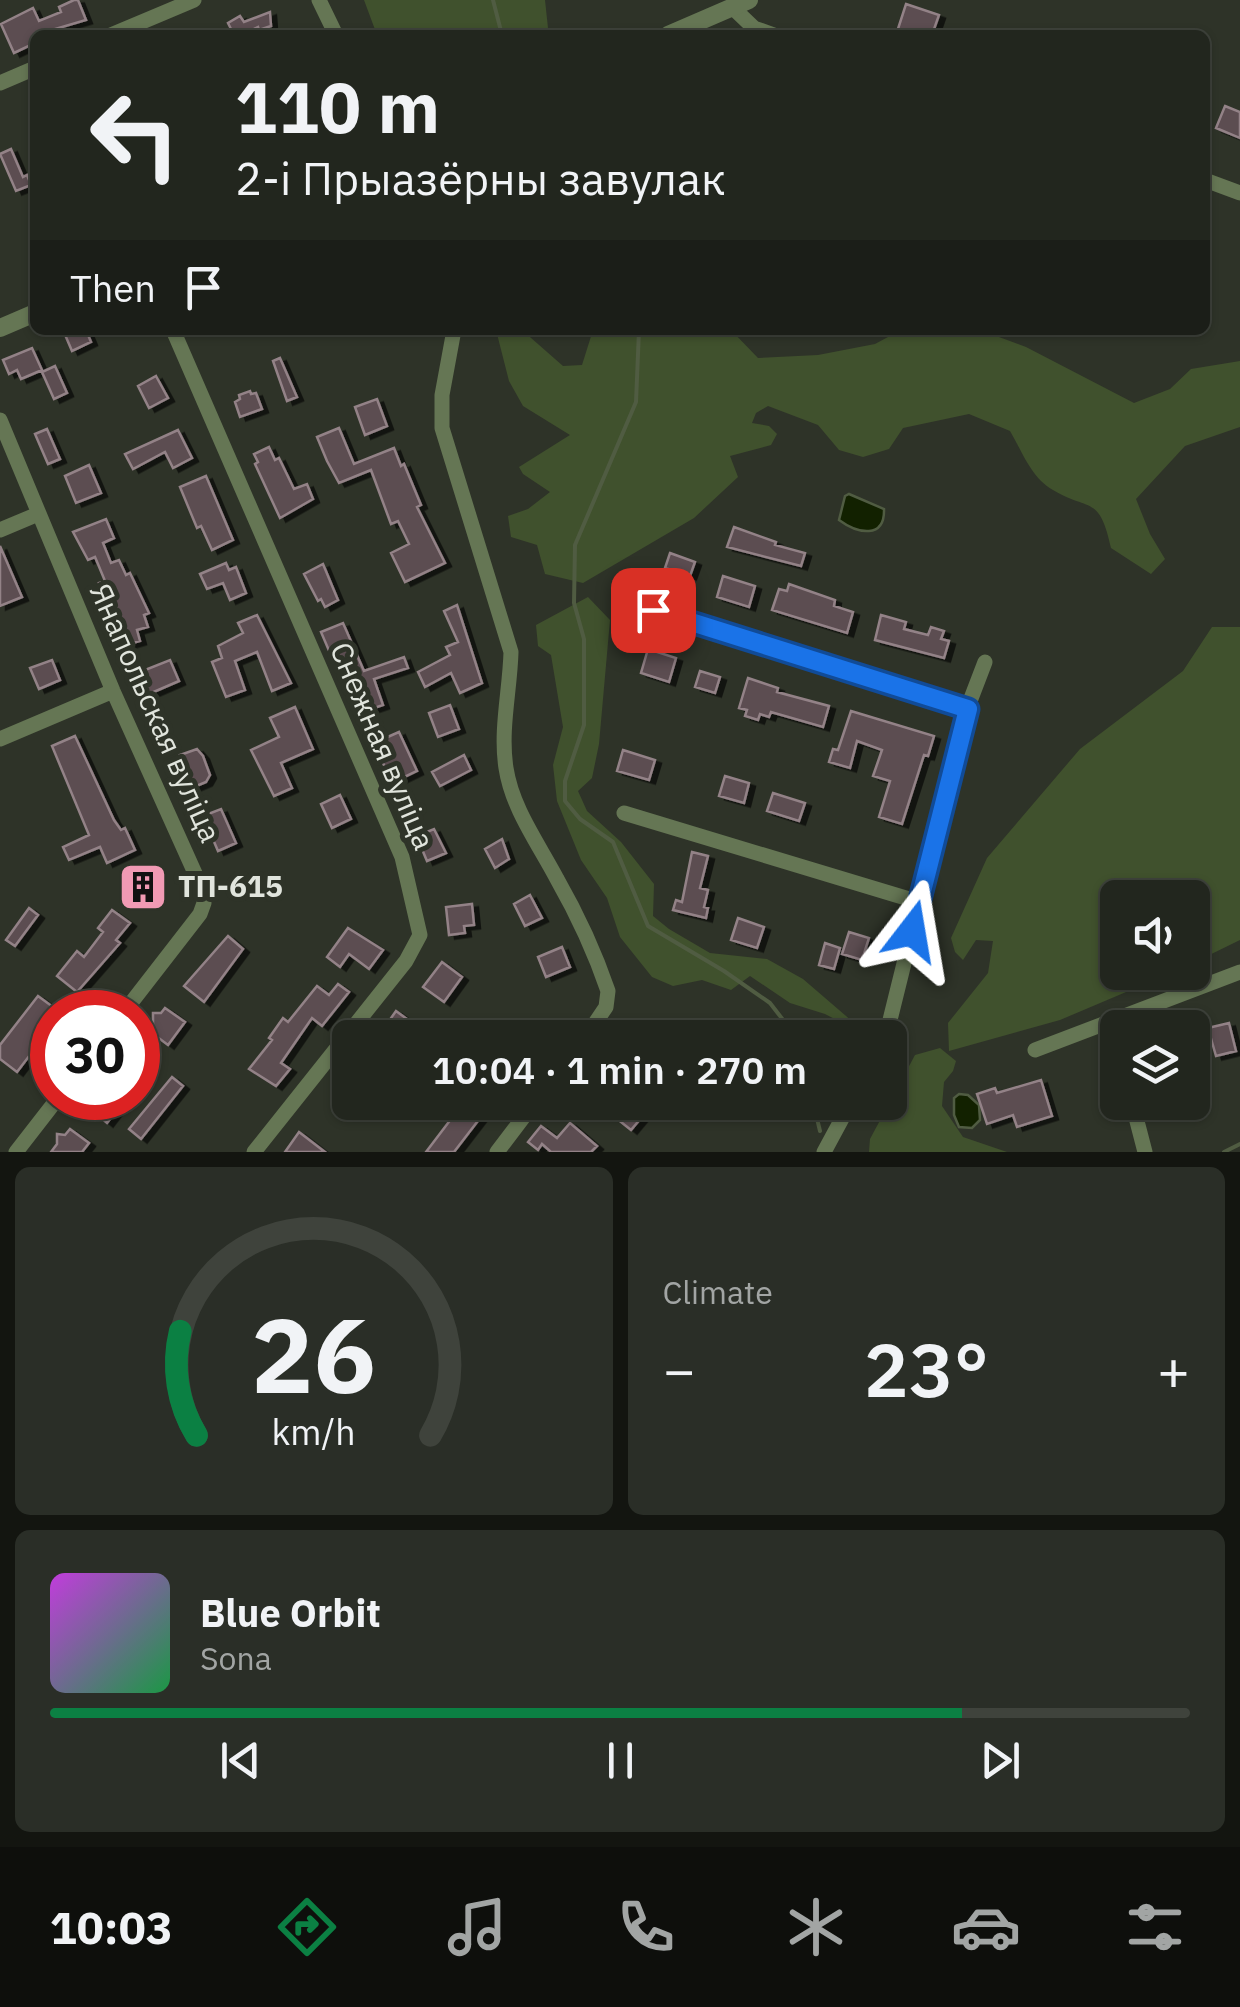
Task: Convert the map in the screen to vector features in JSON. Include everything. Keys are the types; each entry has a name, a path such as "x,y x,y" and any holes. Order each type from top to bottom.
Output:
{"street":[{"path":"124,30 194,0"},
{"path":"320,0 334,30"},
{"path":"680,30 740,4 754,28 760,30"},
{"path":"0,82 30,70"},
{"path":"1210,182 1240,193"},
{"path":"0,328 30,316"},
{"name":"Снежная вуліца","path":"175,335 402,857 420,935 406,961 254,1152"},
{"path":"453,335 442,395 442,428 510,652 504,730 506,767 514,802 560,883 608,991 598,1020"},
{"name":"Янапольская вуліца","path":"0,420 113,691 196,871 204,903 200,914 141,990"},
{"path":"0,530 38,514"},
{"path":"653,610 968,709"},
{"path":"890,1020 968,709 985,662"},
{"path":"0,739 113,691"},
{"path":"624,814 919,902"},
{"path":"1140,1010 1240,972"},
{"path":"1035,1050 1100,1025"},
{"path":"16,1152 41,1120"},
{"path":"498,1152 522,1120"},
{"path":"824,1152 841,1120"},
{"path":"1137,1120 1145,1152"}],"shaded area":[{"path":"364,0 545,0 548,28 543,30 375,30"},
{"path":"497,335 528,335 563,366 582,365 591,335 736,335 758,358 818,355 875,344 892,335 994,335 1026,347 1134,403 1170,389 1191,369 1240,361 1240,427 1185,446 1136,499 1165,559 1151,574 1111,548 1097,512 1039,479 1010,431 969,414 903,428 889,449 863,457 839,450 818,425 768,406 756,413 752,423 769,426 777,434 771,445 730,456 738,477 694,518 583,583 545,574 537,545 511,537 508,516 528,509 550,492 519,467 570,435 523,406 509,381"},
{"path":"849,494 884,509 880,525 862,531 839,520 845,496"},
{"path":"588,597 610,620 599,744 592,778 578,791 587,811 621,842 654,884 653,916 710,953 767,959 803,979 851,1020 837,1020 790,1003 750,976 731,990 702,980 673,986 652,977 620,937 607,898 581,860 557,801 553,765 563,727 551,655 538,646 536,625"},
{"path":"1212,627 1240,627 1240,940 1210,955 1210,880 1100,880 1100,990 1131,990 1060,1020 949,1051 948,1023 988,973 993,941 976,940 963,960 955,952 951,938 987,858 1080,749 1183,671"},
{"path":"940,1048 956,1061 944,1082 942,1106 963,1137 1007,1152 869,1152 870,1139 880,1120 907,1120 907,1070 915,1055"},
{"path":"968,1095 979,1105 980,1120 972,1128 959,1127 954,1115 954,1098"}],"building":[{"path":"78,0 86,20 52,30 30,30 30,45 14,53 1,24 33,8 39,21 61,12 59,7"},
{"path":"906,4 939,15 934,30 898,30"},
{"path":"270,12 271,26 259,30 232,30 228,23 240,16 244,22"},
{"path":"1225,106 1240,112 1240,138 1216,128"},
{"path":"11,149 30,185 16,191 0,154"},
{"path":"65,335 88,335 91,342 72,351"},
{"path":"32,348 42,370 21,379 17,370 9,374 3,360"},
{"path":"280,358 297,397 287,401 273,361"},
{"path":"55,366 67,393 54,399 42,372"},
{"path":"156,376 168,398 149,408 138,386"},
{"path":"256,393 262,409 240,417 235,402 239,395"},
{"path":"377,399 387,426 365,435 355,407"},
{"path":"339,428 354,464 394,448 445,563 405,582 391,553 409,544 398,521 391,524 371,470 339,483 327,461 317,437"},
{"path":"47,429 60,459 48,464 35,434"},
{"path":"178,430 192,458 173,468 165,452 133,469 125,454"},
{"path":"269,447 294,489 307,484 313,499 280,518 255,464 258,462 254,454"},
{"path":"89,465 101,493 76,503 65,476"},
{"path":"206,476 233,540 212,550 201,526 197,528 180,487"},
{"path":"106,519 114,538 103,543 111,563 119,560 126,575 130,573 149,613 144,615 148,627 137,630 140,641 123,646 116,606 110,593 104,595 99,583 105,581 95,557 88,560 73,532"},
{"path":"734,527 805,553 801,566 727,547"},
{"path":"0,546 22,597 0,606"},
{"path":"670,553 695,562 690,576 665,568"},
{"path":"226,563 229,570 236,567 246,593 230,600 223,583 207,589 200,574"},
{"path":"323,564 338,600 325,607 304,574"},
{"path":"723,576 755,586 749,607 717,597"},
{"path":"789,584 835,600 834,606 853,612 847,633 772,610 779,589 787,591"},
{"path":"457,605 482,683 460,693 451,673 425,687 418,672 450,655 446,647 458,642 444,611"},
{"path":"257,615 291,683 272,691 257,652 235,661 245,690 226,697 212,662 222,658 218,646 243,633 238,623"},
{"path":"881,615 906,622 904,629 928,635 931,627 944,631 941,639 949,641 944,658 875,640"},
{"path":"343,623 364,671 404,657 408,668 374,679 383,705 360,713 346,662 336,667 321,632"},
{"path":"648,649 676,658 669,682 641,673"},
{"path":"52,660 60,680 39,689 30,668"},
{"path":"170,660 179,681 149,694 140,672"},
{"path":"700,671 720,677 715,693 695,687"},
{"path":"748,678 778,688 777,692 829,706 823,727 771,712 769,717 760,714 758,720 745,716 747,710 739,708"},
{"path":"450,705 459,729 438,737 429,713"},
{"path":"295,707 313,749 281,763 292,788 274,796 251,750 279,737 270,718"},
{"path":"851,711 934,736 902,824 879,817 890,781 873,776 882,750 857,741 850,768 829,762 833,749 838,750"},
{"path":"399,732 417,771 392,783 374,743"},
{"path":"75,736 114,820 121,830 125,828 135,850 107,863 100,847 69,860 63,847 89,835 52,746"},
{"path":"197,749 210,775 206,782 194,787 180,755"},
{"path":"623,750 655,760 649,780 617,771"},
{"path":"464,755 471,770 440,786 432,772"},
{"path":"725,776 749,783 744,803 719,796"},
{"path":"773,793 805,803 799,821 767,811"},
{"path":"340,795 351,819 332,828 321,804"},
{"path":"221,809 236,843 218,851 203,816"},
{"path":"434,829 446,853 427,861 419,842 425,840 422,834"},
{"path":"502,839 509,859 495,868 485,849"},
{"path":"692,852 708,856 700,888 708,890 706,918 673,910 676,900 682,902"},
{"path":"530,895 542,918 525,926 514,904"},
{"path":"472,904 474,925 464,926 465,933 449,935 446,907"},
{"path":"29,908 38,915 15,946 6,940"},
{"path":"112,910 130,923 116,940 120,943 79,990 74,990 57,976 77,951 84,957 103,932 98,928"},
{"path":"738,918 764,927 757,948 731,940"},
{"path":"348,928 383,950 369,969 349,954 340,967 327,957"},
{"path":"849,932 869,938 862,960 842,954"},
{"path":"228,936 243,949 204,1002 184,986"},
{"path":"825,943 840,948 834,969 819,965"},
{"path":"562,947 570,967 546,977 538,957"},
{"path":"442,962 462,977 444,1002 423,987"},
{"path":"338,984 349,992 322,1026 312,1018 281,1063 290,1069 276,1086 249,1069 272,1040 269,1038 283,1018 288,1022 317,986 329,995"},
{"path":"30,1006 30,1055 17,1072 0,1059 0,1045"},
{"path":"165,1008 185,1022 168,1045 160,1039 161,1013"},
{"path":"396,1011 408,1020 390,1020"},
{"path":"1229,1023 1236,1051 1216,1056 1210,1028"},
{"path":"172,1077 183,1086 160,1115 160,1092"},
{"path":"1041,1080 1052,1116 1017,1127 1013,1115 987,1124 977,1094 995,1088 997,1093"},
{"path":"136,1120 156,1120 141,1139 129,1129"},
{"path":"450,1120 479,1120 454,1152 426,1152"},
{"path":"618,1120 639,1120 631,1130"},
{"path":"570,1123 597,1146 591,1152 551,1152 542,1144 538,1150 528,1142 541,1126 557,1138"},
{"path":"70,1129 89,1143 82,1152 51,1152 57,1144 57,1134 65,1135"},
{"path":"299,1132 325,1152 285,1152"}],"waterway":[{"path":"493,0 501,30"},
{"path":"639,335 636,402 575,545 574,603 584,639 584,725 565,781 565,801 580,819 613,842 648,926 770,1003 783,1020"},
{"path":"817,1120 820,1131"},
{"path":"1224,1152 1240,1144"}],"place":[{"name":"ТП-615","path":"143,887"}],"route":[{"path":"653,610 968,709 912,931"}]}
